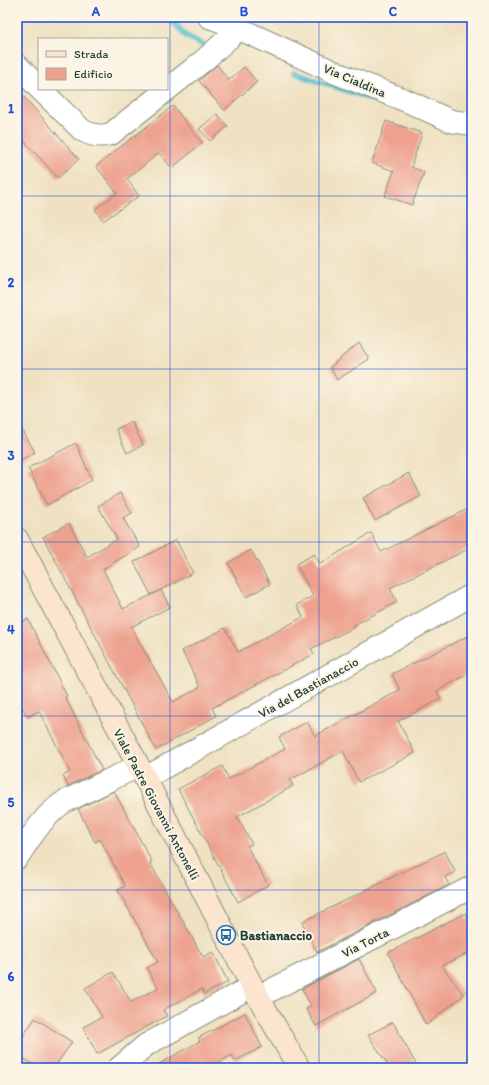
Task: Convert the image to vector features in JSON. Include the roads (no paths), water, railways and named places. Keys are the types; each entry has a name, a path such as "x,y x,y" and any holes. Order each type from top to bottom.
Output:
{"main road":[{"name":"Viale Padre Giovanni Antonelli","path":"17,539 255,991 300,1068"}],"street":[{"name":"Via Cialdina","path":"209,17 336,73 407,101 451,121 472,124"},
{"path":"168,89 203,61 239,29"},
{"path":"17,65 38,86"},
{"path":"42,90 82,130 96,136 111,134 166,90"},
{"name":"Via del Bastianaccio","path":"17,858 43,821 64,802 141,772 472,595"},
{"name":"Via Torta","path":"119,1068 146,1045 472,887"}],"waterway":[{"path":"169,17 186,36 207,47"},
{"path":"294,73 389,105"}],"place":[{"name":"Bastianaccio","path":"226,935"}]}
